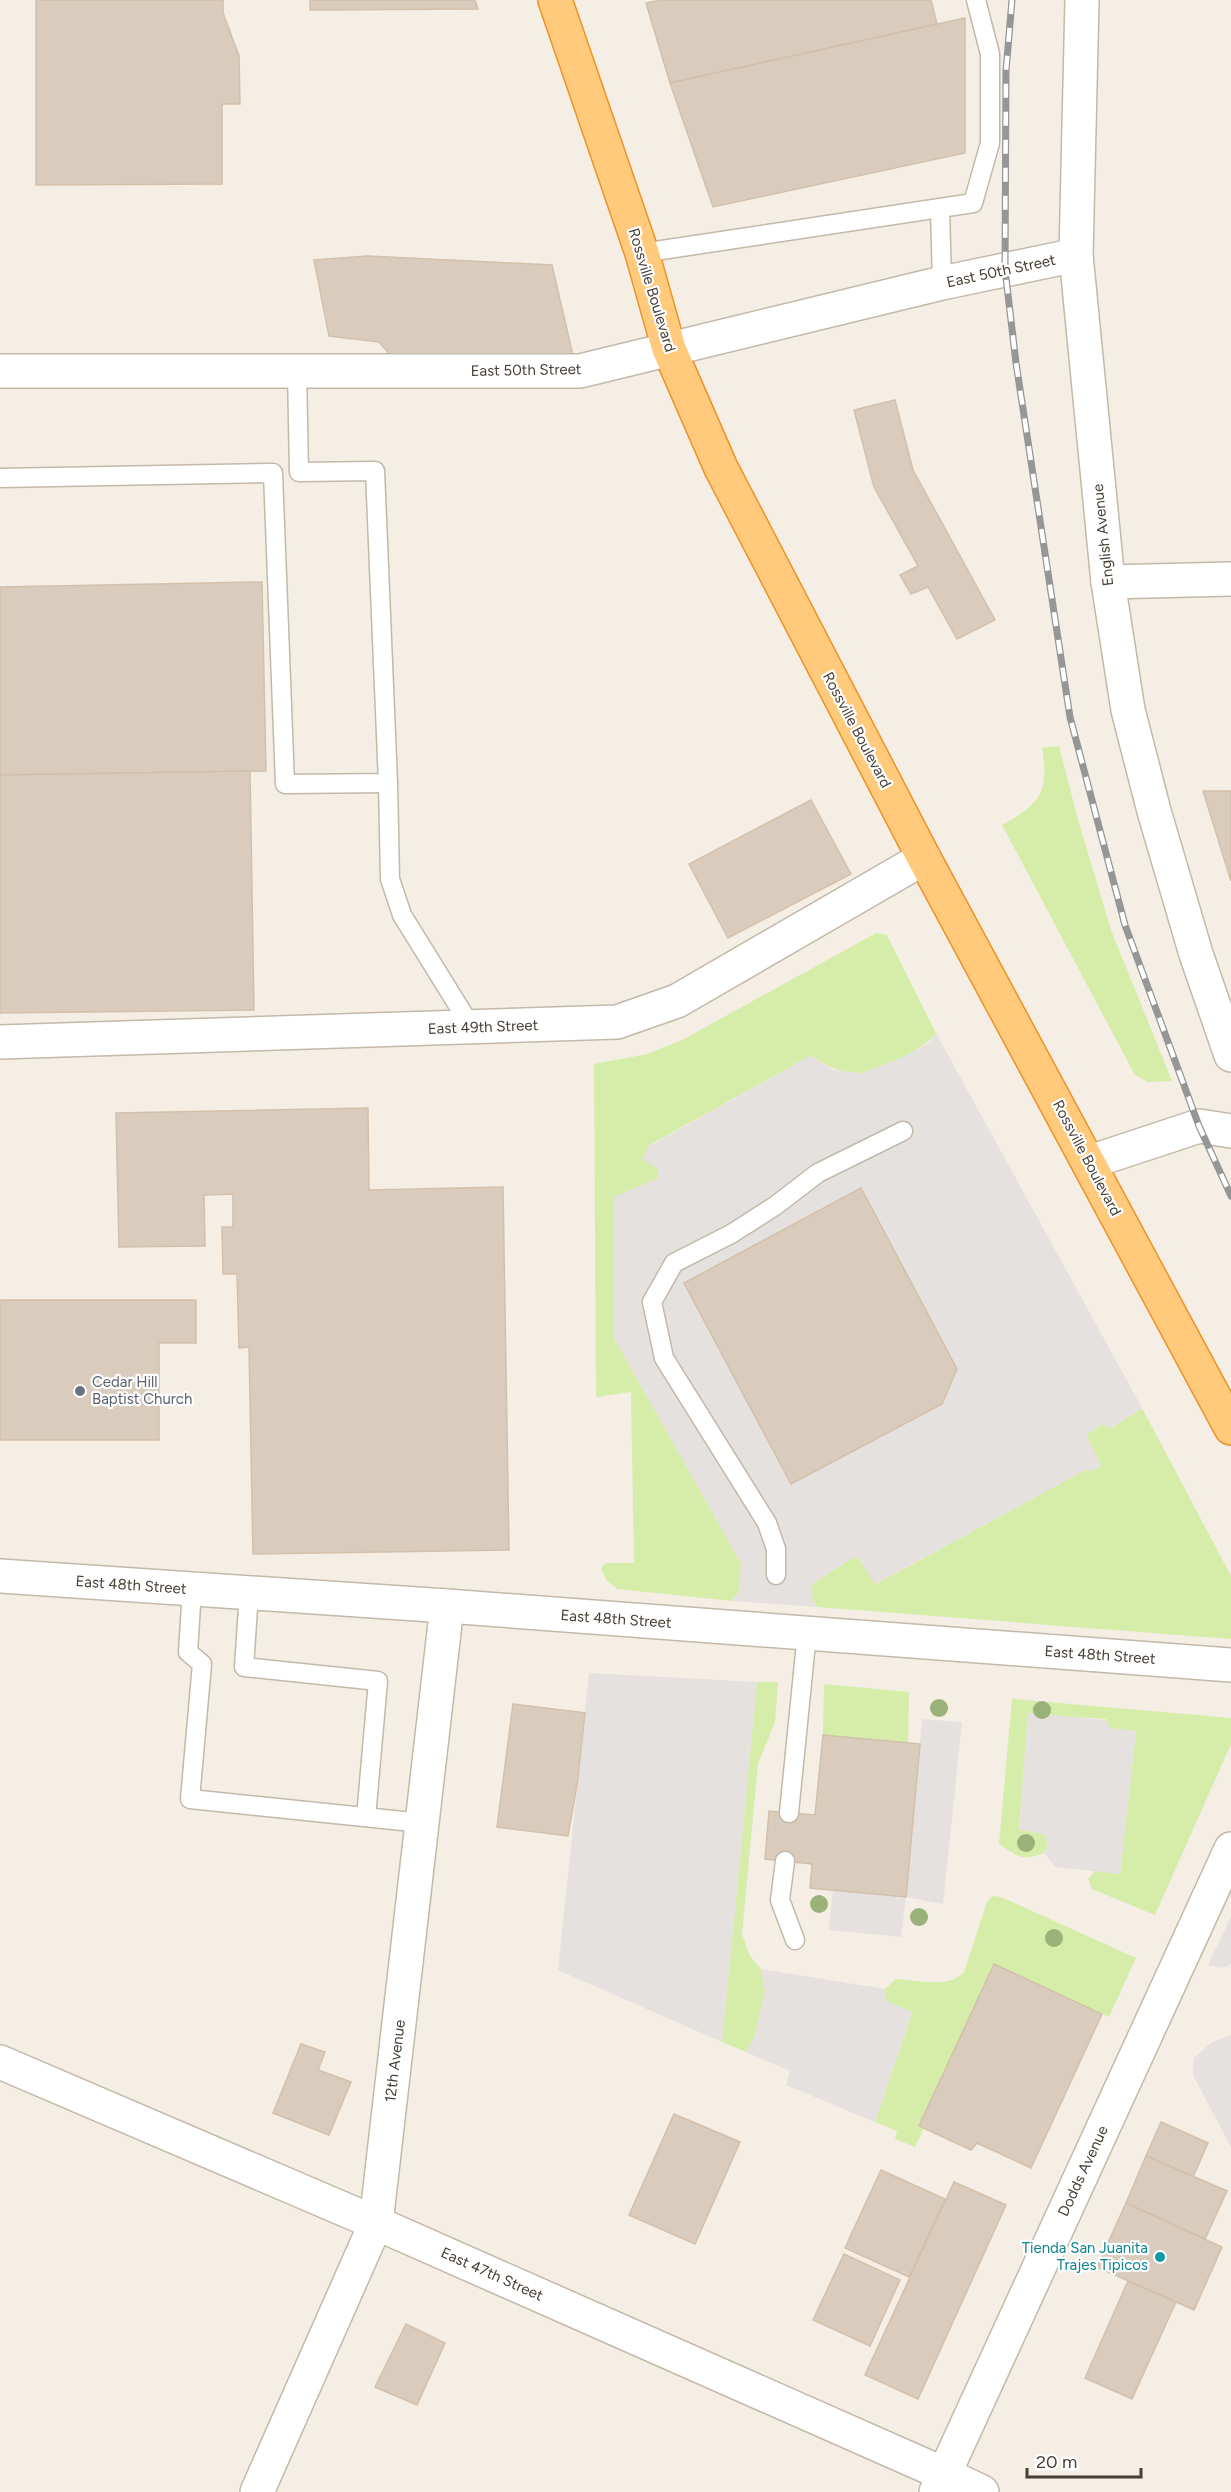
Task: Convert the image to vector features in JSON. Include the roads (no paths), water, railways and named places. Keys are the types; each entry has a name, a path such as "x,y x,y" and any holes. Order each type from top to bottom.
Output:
{"highway":[{"name":"Rossville Boulevard","path":"555,0 642,253 669,349 721,468 924,858 1090,1162 1231,1428"}],"street":[{"name":"English Avenue","path":"1082,0 1076,255 1108,582 1128,710 1154,811 1196,954 1231,1055"},
{"name":"East 50th Street","path":"0,371 580,371 942,283 1076,255"},
{"path":"1108,582 1231,579"},
{"name":"East 49th Street","path":"0,1042 616,1022 677,1001 924,858"},
{"path":"1090,1162 1199,1125 1231,1131"},
{"name":"East 48th Street","path":"0,1576 447,1606 1231,1665"},
{"name":"12th Avenue","path":"257,2492 376,2223 447,1606"},
{"name":"Dodds Avenue","path":"940,2483 1231,1849"},
{"name":"East 47th Street","path":"0,2062 376,2223 940,2483 982,2492"}],"lane":[{"path":"642,253 973,203 990,143 990,54 976,0"},
{"path":"940,209 942,283"},
{"path":"297,371 299,472"},
{"path":"0,478 375,471 390,879 402,915 472,1028"},
{"path":"273,473 285,784 388,783"},
{"path":"776,1575 776,1549 767,1523 664,1358 652,1302 674,1263 731,1234 775,1206 818,1173 903,1131"},
{"path":"192,1589 188,1652 202,1664 190,1799 422,1823"},
{"path":"249,1593 244,1667 378,1681 366,1817"},
{"path":"789,1813 807,1633"},
{"path":"785,1861 780,1900 795,1940"}],"railway":[{"path":"1012,0 1006,71 1005,269 1016,363 1070,717 1125,925 1199,1126 1231,1196"}],"place":[{"name":"Cedar Hill Baptist Church","path":"80,1391"},
{"name":"Tienda San Juanita Trajes Tipicos","path":"1160,2257"}]}
